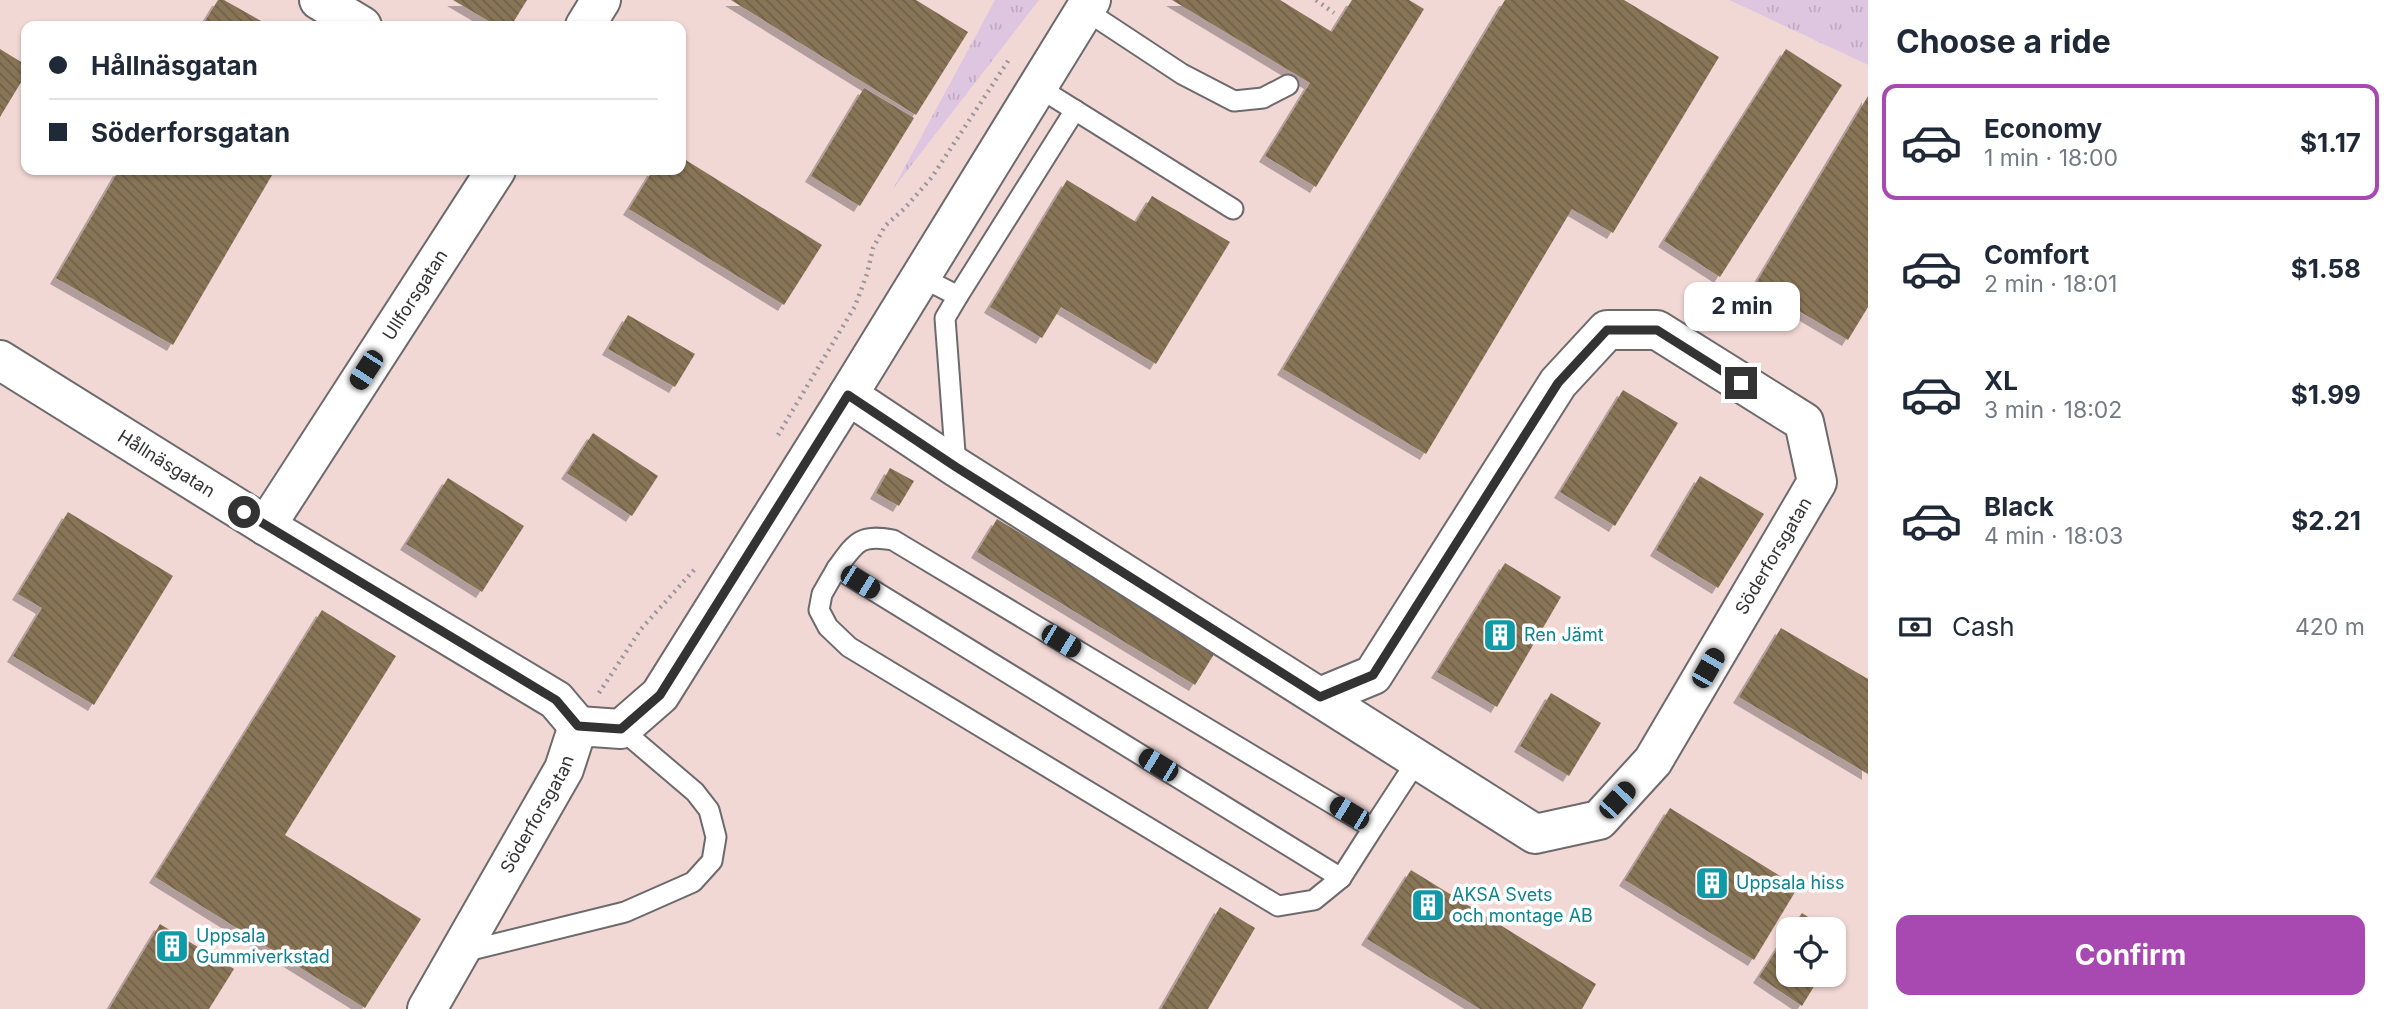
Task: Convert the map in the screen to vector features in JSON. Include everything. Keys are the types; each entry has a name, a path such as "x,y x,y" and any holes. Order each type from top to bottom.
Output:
{"street":[{"path":"319,0 354,21"},
{"path":"588,21 601,0"},
{"path":"578,726 621,729 660,695 1088,5"},
{"name":"Ullforsgatan","path":"266,526 493,175"},
{"name":"Söderforsgatan","path":"848,395 956,467 1535,834 1599,820 1653,761 1817,482 1804,422 1657,330 1607,330 1558,383 1373,675 1320,697"},
{"name":"Hållnäsgatan","path":"0,360 266,526 556,700 578,726"},
{"name":"Söderforsgatan","path":"427,1009 564,769 578,726"}],"lane":[{"path":"1088,5 1182,74 1234,101 1263,98 1288,85"},
{"path":"1038,87 1233,209"},
{"path":"956,467 945,318 1075,110"},
{"path":"920,277 958,296"},
{"path":"1373,828 893,540 872,536 853,546 822,594 819,610 828,627 849,647 1278,906 1314,900 1341,878 1418,760"},
{"path":"837,568 1341,878"},
{"path":"458,954 625,912 694,882 712,862 716,837 709,810 695,792 621,729"}],"path":[{"path":"1316,0 1334,13"},
{"path":"772,444 855,306 873,248 886,226 932,177 1012,55"},
{"path":"578,726 641,629 695,569"}],"shaded area":[{"path":"0,0 1729,0 1868,65 1868,1009 0,1009"}],"green space":[{"path":"995,0 1039,0 893,189"},
{"path":"1729,0 1868,0 1868,65"}],"building":[{"path":"218,0 224,0 261,21 205,21"},
{"path":"453,0 527,0 514,21 489,21"},
{"path":"731,0 916,0 968,32 916,115"},
{"path":"1172,0 1280,0 1332,32 1352,0 1409,0 1424,9 1316,187 1265,156 1310,83"},
{"path":"1505,0 1624,0 1719,57 1613,233 1572,209 1426,454 1283,369"},
{"path":"0,49 21,62 21,82 0,117"},
{"path":"1786,49 1842,85 1720,277 1664,241"},
{"path":"864,88 914,118 860,206 811,176"},
{"path":"1868,96 1868,307 1848,340 1755,285"},
{"path":"686,160 822,245 784,305 629,209 650,175 686,175"},
{"path":"116,175 272,175 173,345 56,278"},
{"path":"1067,180 1136,222 1152,196 1230,242 1156,364 1061,307 1042,338 990,307"},
{"path":"628,315 695,354 675,387 608,349"},
{"path":"1623,390 1678,423 1615,526 1560,492"},
{"path":"593,433 658,476 632,516 567,473"},
{"path":"890,468 914,481 899,506 876,493"},
{"path":"1700,476 1764,514 1718,588 1656,550"},
{"path":"448,478 524,526 482,592 406,544"},
{"path":"68,512 173,576 94,705 13,656 42,608 18,594"},
{"path":"997,519 1216,651 1195,685 977,552"},
{"name":"Ren Jämt","path":"1505,563 1561,597 1497,707 1437,672"},
{"path":"322,610 396,656 285,835 421,919 365,1008 155,877"},
{"path":"1781,628 1868,679 1868,774 1739,697"},
{"path":"1551,693 1601,723 1569,776 1520,746"},
{"name":"Uppsala hiss","path":"1670,808 1798,887 1780,917 1776,917 1776,924 1754,960 1625,880"},
{"name":"AKSA Svets och montage AB","path":"1411,870 1596,984 1582,1009 1480,1009 1367,939"},
{"path":"1220,907 1255,928 1208,1009 1161,1009"},
{"name":"Uppsala Gummiverkstad","path":"160,924 234,969 209,1009 109,1009"},
{"path":"1776,951 1776,987 1814,987 1802,1006 1759,977"}],"place":[{"name":"Ren Jämt","path":"1500,635"},
{"name":"Uppsala hiss","path":"1712,883"},
{"name":"AKSA Svets och montage AB","path":"1428,905"},
{"name":"Uppsala Gummiverkstad","path":"172,946"}],"route":[{"path":"244,512 556,700 578,726 621,729 660,695 848,395 956,467 1320,697 1373,675 1558,383 1607,330 1657,330 1741,383"}]}
